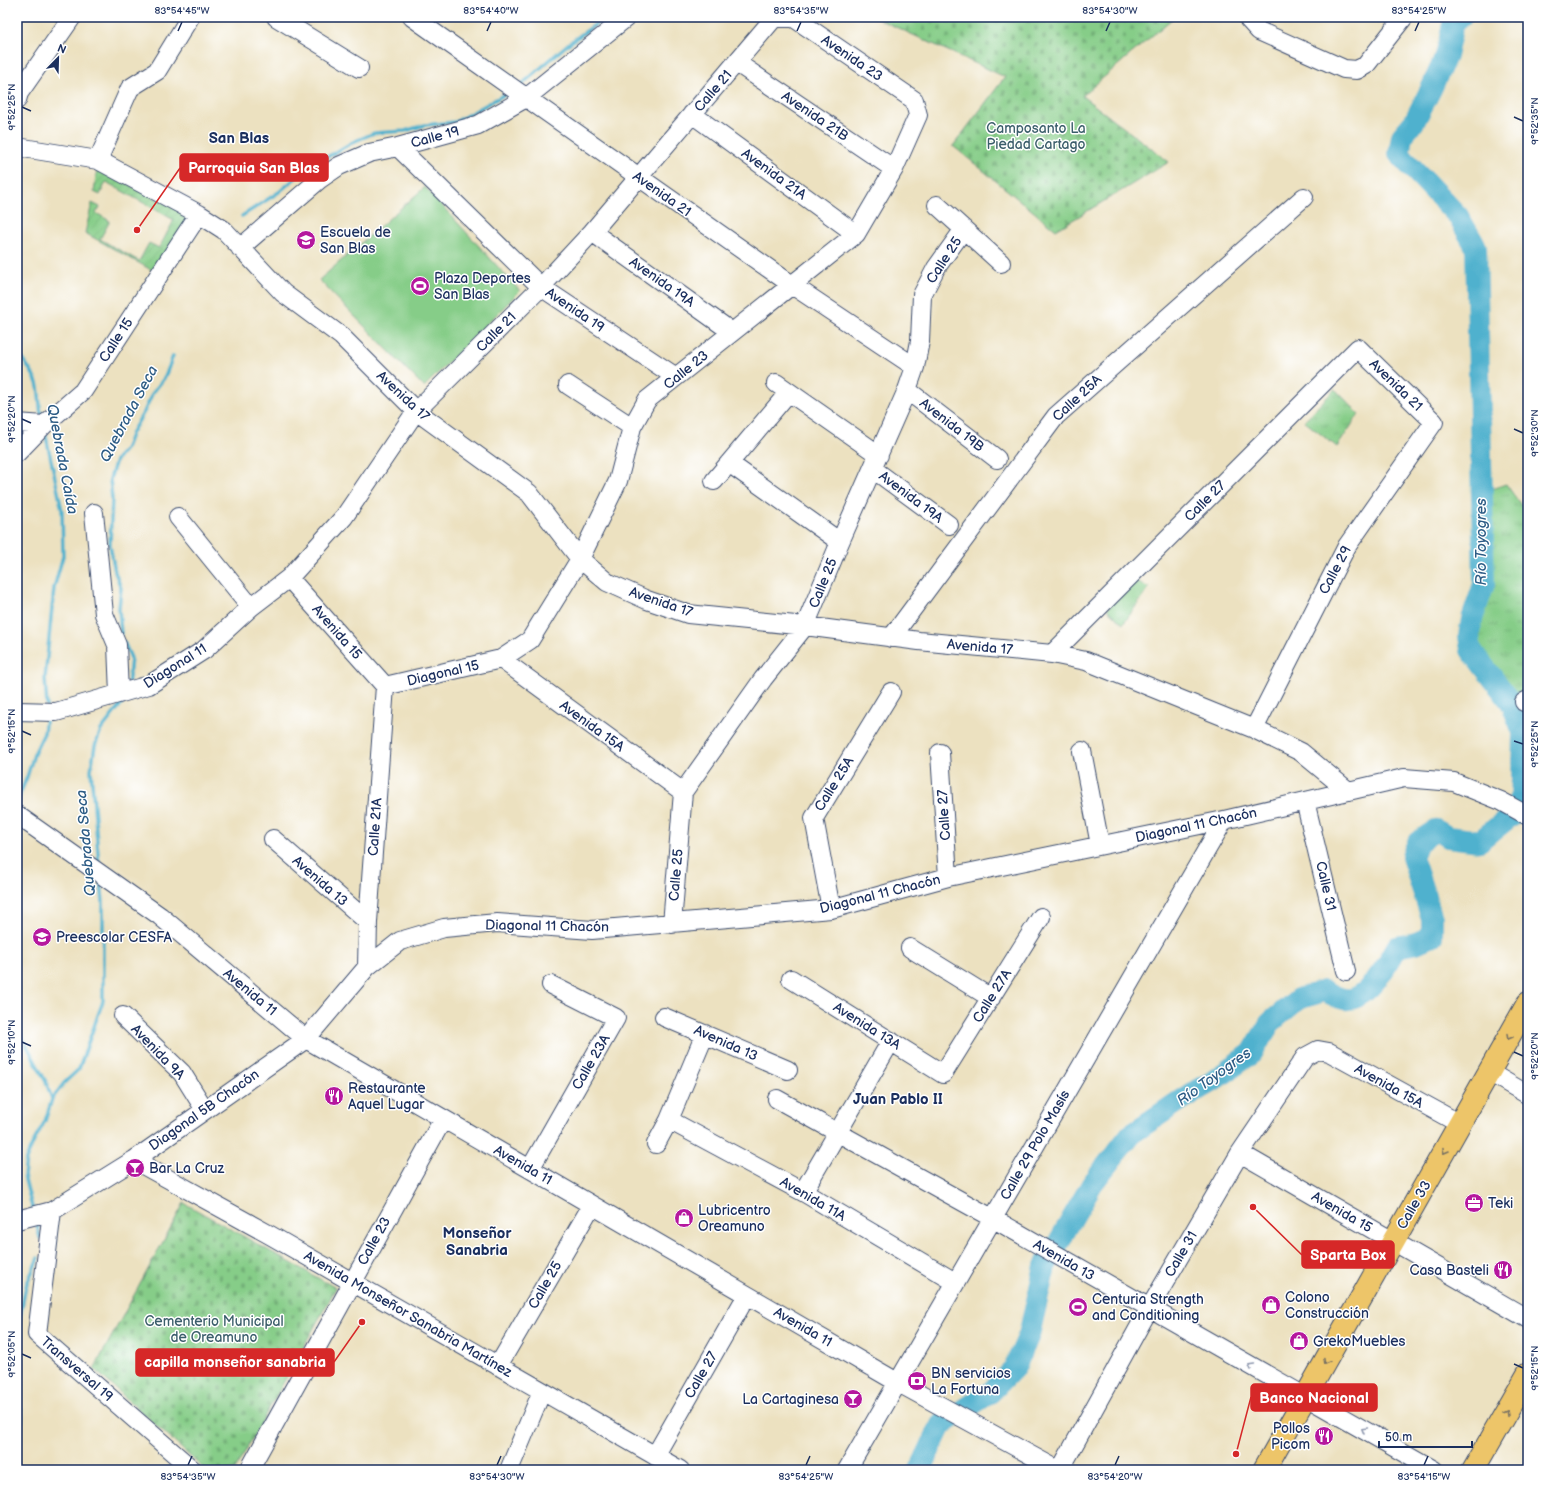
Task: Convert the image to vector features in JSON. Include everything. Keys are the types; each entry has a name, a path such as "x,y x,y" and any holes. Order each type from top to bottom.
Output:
{"main road":[{"name":"Calle 33","path":"1264,1470 1528,1004"},
{"path":"1473,1470 1528,1374"}],"street":[{"path":"17,100 19,93 72,17"},
{"path":"17,147 98,160 130,88 157,71 190,17"},
{"name":"Avenida 21","path":"412,17 792,285 915,367"},
{"path":"1248,17 1259,31 1344,69 1357,70 1366,65 1404,17"},
{"name":"Calle 21","path":"289,578 344,517 416,412 541,287 592,232 692,114 737,64 774,18"},
{"name":"Avenida 23","path":"774,18 794,18 800,22 914,100 918,115"},
{"path":"284,19 359,68"},
{"name":"Calle 19","path":"240,248 320,179 339,166 369,154 478,125 526,98 619,19"},
{"name":"Avenida 21B","path":"737,64 894,169"},
{"name":"Avenida 21A","path":"692,114 856,234"},
{"name":"Calle 23","path":"501,659 530,640 580,559 618,481 632,428 647,400 856,234 894,169 918,115"},
{"name":"Avenida 19","path":"398,147 541,287 676,377"},
{"name":"Avenida 17","path":"98,160 200,214 224,230 283,293 341,336 416,412 529,493 580,559 607,582 647,600 688,614 806,626 891,638 1052,654 1086,661 1254,729 1301,752 1347,790"},
{"name":"Calle 25A","path":"891,638 1056,416 1304,197"},
{"path":"937,205 1001,263"},
{"name":"Calle 15","path":"17,453 44,425 83,391 200,214"},
{"name":"Calle 25","path":"672,924 683,792 763,679 806,626 840,542 907,390 915,367 920,341 922,295 936,268 964,230"},
{"name":"Avenida 19A","path":"592,232 732,332"},
{"name":"Avenida 21","path":"1358,348 1434,422"},
{"name":"Calle 27","path":"1052,654 1358,348"},
{"path":"568,384 632,428"},
{"name":"Avenida 19A","path":"729,463 783,388 876,462 949,525"},
{"name":"Avenida 19B","path":"907,390 996,459"},
{"path":"17,422 44,425"},
{"name":"Calle 29","path":"1254,729 1347,546 1434,422"},
{"path":"714,481 729,463 840,542"},
{"path":"94,513 104,614 117,645 118,694"},
{"path":"178,517 251,608"},
{"name":"Diagonal 11","path":"17,711 56,712 149,685 204,650 251,608 289,578"},
{"name":"Avenida 15","path":"289,578 385,686"},
{"name":"Diagonal 15","path":"385,686 501,659"},
{"name":"Avenida 15A","path":"501,659 683,792"},
{"name":"Calle 21A","path":"367,967 368,922 385,686"},
{"name":"Calle 25A","path":"831,909 814,818 891,692"},
{"path":"1082,751 1100,845"},
{"name":"Calle 27","path":"940,753 948,877"},
{"name":"Diagonal 11 Chacón","path":"367,967 400,941 444,928 497,923 592,930 831,909 948,877 1224,820 1347,790 1404,778 1454,782 1501,801 1524,814"},
{"name":"Calle 31","path":"1305,801 1346,971"},
{"name":"Avenida 11","path":"17,815 160,916 306,1039 898,1382 1059,1470"},
{"name":"Calle 29 Polo Masís","path":"847,1470 1224,820"},
{"name":"Avenida 13","path":"273,839 368,922"},
{"name":"Calle 27A","path":"943,1074 1041,918"},
{"path":"910,948 991,998"},
{"name":"Diagonal 5B Chacón","path":"17,1220 52,1210 134,1160 306,1039 367,967"},
{"name":"Avenida 13A","path":"791,979 943,1074"},
{"name":"Calle 23A","path":"530,1169 616,1018 551,985"},
{"name":"Avenida 9A","path":"123,1016 182,1073 205,1110"},
{"name":"Avenida 13","path":"664,1017 788,1070"},
{"path":"656,1144 669,1120 705,1034"},
{"path":"803,1192 891,1041"},
{"name":"Avenida 15A","path":"1318,1050 1329,1052 1460,1124"},
{"name":"Calle 31","path":"1059,1470 1149,1309 1240,1153 1306,1057 1318,1050"},
{"path":"1489,1072 1528,1095"},
{"name":"Avenida 13","path":"777,1098 992,1218 1149,1309 1434,1470"},
{"name":"Calle 23","path":"249,1470 351,1282 443,1118"},
{"name":"Avenida 11A","path":"669,1120 803,1192 955,1282"},
{"name":"Avenida 15","path":"1240,1153 1528,1319"},
{"name":"Avenida Monseñor Sanabria Martínez","path":"134,1160 270,1235 680,1470"},
{"name":"Calle 25","path":"498,1366 592,1205"},
{"name":"Transversal 19","path":"52,1210 37,1334 193,1470"},
{"name":"Calle 27","path":"655,1456 747,1294"},
{"path":"508,1470 542,1391"}],"green space":[{"name":"Camposanto La Piedad Cartago","path":"874,17 1174,17 1082,96 1169,162 1056,230 953,146 1005,77"},
{"path":"97,168 191,216 155,272 85,233 92,203 100,207 96,213 110,221 100,239 139,261 149,243 159,248 174,220 106,182 100,195 94,192"},
{"name":"Plaza Deportes San Blas","path":"425,187 520,291 424,387 319,280"},
{"path":"1335,389 1359,414 1337,447 1304,421"},
{"path":"1506,484 1528,515 1528,692 1510,702 1471,650 1469,636 1472,620 1485,584 1482,492"},
{"path":"1135,580 1149,588 1123,624 1107,609"},
{"name":"Cementerio Municipal de Oreamuno","path":"184,1203 336,1288 235,1470 205,1470 94,1369"}],"waterway":[{"name":"Quebrada Seca","path":"520,86 568,44 606,17"},
{"name":"Río Toyogres","path":"920,1470 941,1425 991,1392 1015,1367 1029,1335 1045,1266 1092,1184 1131,1134 1181,1100 1212,1082 1252,1053 1270,1023 1298,999 1324,991 1339,998 1352,999 1368,989 1375,981 1397,947 1416,943 1432,936 1432,918 1412,857 1418,842 1436,830 1448,837 1480,841 1512,815 1521,796 1523,732 1511,702 1471,650 1469,636 1472,619 1484,584 1476,247 1458,216 1399,154 1402,136 1414,122 1431,89 1446,56 1453,24 1461,17"},
{"name":"Quebrada Seca","path":"242,216 279,192 305,170 353,142 374,133 405,131 425,125 455,122 509,92"},
{"name":"Quebrada Caída","path":"17,352 23,359 37,383 42,418"},
{"name":"Quebrada Seca","path":"121,634 119,608 121,588 115,572 110,545 112,499 110,479 116,460 126,448 132,432 145,410 152,394 165,377 173,356"},
{"name":"Quebrada Caída","path":"45,432 62,510 63,556 54,588 45,678 47,706"},
{"name":"Quebrada Seca","path":"124,642 131,658 128,686"},
{"name":"Quebrada Seca","path":"99,865 91,770 95,746 101,730 126,698"},
{"name":"Quebrada Caída","path":"17,809 20,794 34,754 44,733 46,717"},
{"name":"Quebrada Seca","path":"33,1211 24,1176 26,1159 45,1121 52,1099 64,1083 79,1069 103,1001 103,902 101,881"},
{"name":"Quebrada Caída","path":"17,1027 46,1082 52,1099"},
{"name":"Quebrada Seca","path":"36,1221 40,1238"},
{"name":"Quebrada Seca","path":"17,1332 26,1286 38,1258"},
{"name":"Quebrada Seca","path":"17,1394 22,1415 19,1447 17,1451"}],"place":[{"name":"Parroquia San Blas","path":"137,230"},
{"name":"Escuela de San Blas","path":"306,240"},
{"name":"Plaza Deportes San Blas","path":"420,286"},
{"name":"Preescolar CESFA","path":"42,937"},
{"name":"Restaurante Aquel Lugar","path":"334,1096"},
{"name":"Bar La Cruz","path":"135,1168"},
{"name":"Teki","path":"1474,1203"},
{"name":"Sparta Box","path":"1253,1207"},
{"name":"Lubricentro Oreamuno","path":"684,1218"},
{"name":"Casa Basteli","path":"1503,1270"},
{"name":"Colono Construcción","path":"1271,1305"},
{"name":"Centuria Strength and Conditioning","path":"1078,1307"},
{"name":"capilla monseñor sanabria","path":"362,1322"},
{"name":"GrekoMuebles","path":"1299,1341"},
{"name":"BN servicios La Fortuna","path":"917,1381"},
{"name":"La Cartaginesa","path":"853,1399"},
{"name":"Pollos Picom","path":"1324,1436"},
{"name":"Banco Nacional","path":"1236,1454"}],"district":[{"name":"San Blas","path":"239,138"},
{"name":"Juan Pablo II","path":"898,1099"},
{"name":"Monseñor Sanabria","path":"477,1242"}]}
